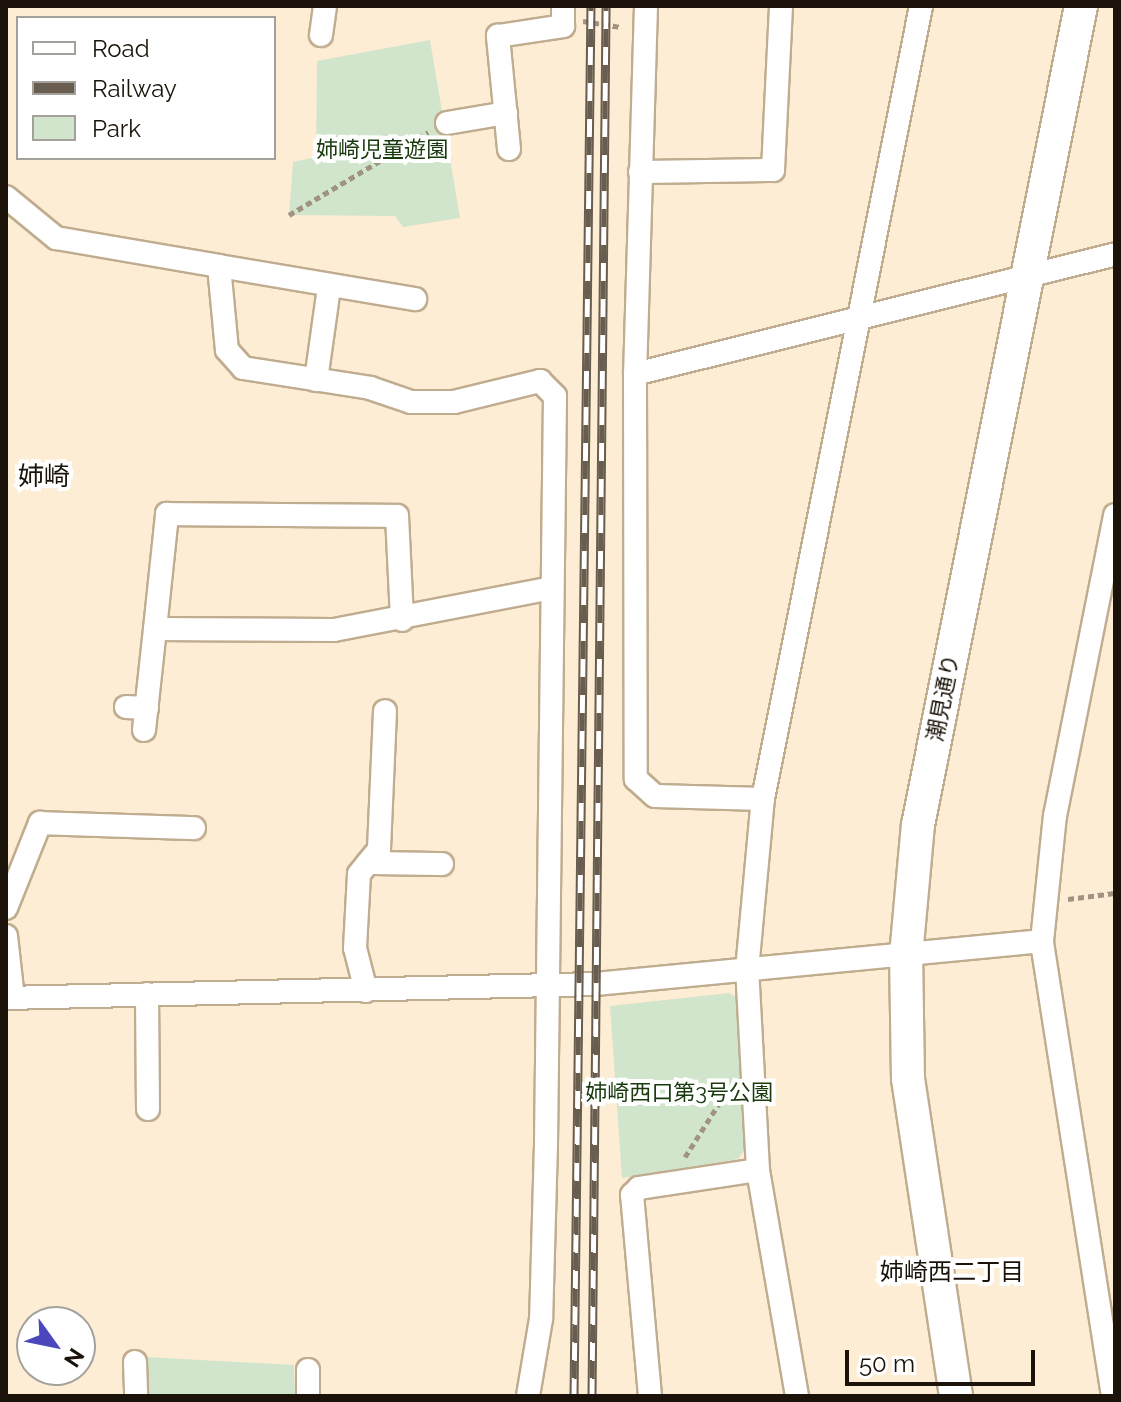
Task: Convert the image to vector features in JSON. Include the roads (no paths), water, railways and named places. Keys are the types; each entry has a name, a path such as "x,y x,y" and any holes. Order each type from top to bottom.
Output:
{"street":[{"path":"321,35 325,6"},
{"path":"509,149 498,36 563,26 563,6"},
{"path":"646,6 635,374 636,779 655,796 763,799"},
{"path":"640,172 773,170 781,6"},
{"path":"797,1396 758,1170 747,970 763,799 921,6"},
{"name":"潮見通り","path":"956,1396 908,1079 906,956 918,825 1081,6"},
{"path":"447,123 506,113"},
{"path":"6,197 56,238 329,288 415,299"},
{"path":"635,374 1115,254"},
{"path":"219,266 220,318 234,359 261,374 316,380 411,402 454,402 549,383 555,396 541,1319 528,1396"},
{"path":"316,380 329,288"},
{"path":"139,715 155,629 167,514 397,516 402,620"},
{"path":"1113,1396 1042,941 1055,816 1115,515"},
{"path":"155,629 334,630 402,620 552,588"},
{"path":"366,991 355,948 359,874 379,849 385,711"},
{"path":"6,908 40,823 194,828"},
{"path":"368,863 442,864"},
{"path":"6,936 10,998 604,983 1042,941"},
{"path":"147,994 148,1109"},
{"path":"650,1396 632,1195 639,1188 758,1170"},
{"path":"135,1362 136,1396"},
{"path":"308,1370 308,1396"}],"railway":[{"path":"574,1396 591,6"},
{"path":"592,1396 606,6"}],"district":[{"name":"姉崎","path":"44,477"},
{"name":"姉崎西二丁目","path":"952,1272"}],"park label":[{"name":"姉崎児童遊園","path":"382,150"},
{"name":"姉崎西口第3号公園","path":"679,1093"}]}
